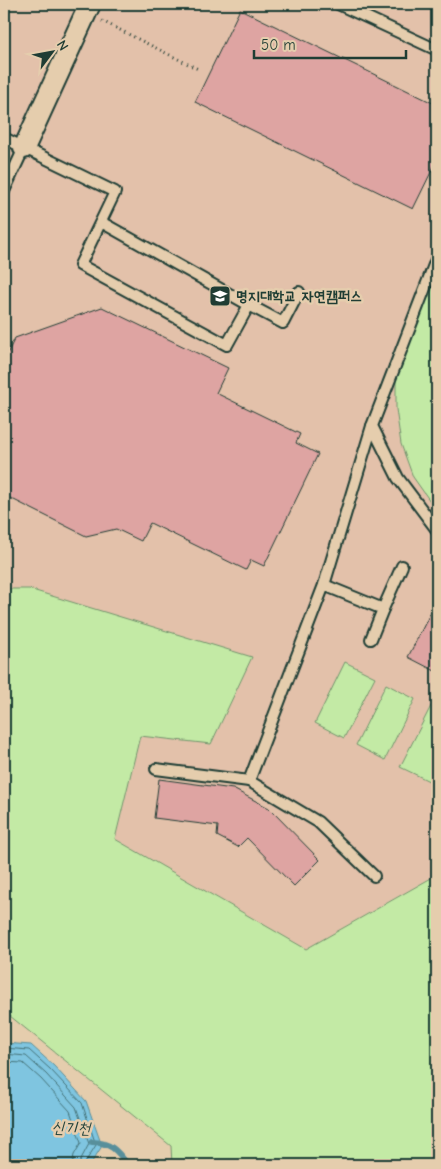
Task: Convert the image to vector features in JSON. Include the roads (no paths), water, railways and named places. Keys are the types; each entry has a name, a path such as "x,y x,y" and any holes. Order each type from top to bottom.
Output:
{"street":[{"path":"24,148 88,8"}],"lane":[{"path":"338,4 437,50"},
{"path":"4,138 115,192 80,265 227,345 249,305"},
{"path":"4,190 24,148"},
{"path":"101,222 283,323 299,292"},
{"path":"250,781 324,585 372,426 437,257"},
{"path":"372,426 398,478 437,530"},
{"path":"370,639 402,566"},
{"path":"324,585 383,610"},
{"path":"156,769 250,781 318,822 374,876"}],"water":[{"path":"4,1043 31,1045 54,1066 86,1101 102,1146 90,1165 4,1165"}],"waterway":[{"name":"신기천","path":"92,1142 99,1142 109,1146 128,1165"}],"place":[{"name":"명지대학교 자연캠퍼스","path":"220,296"}]}
